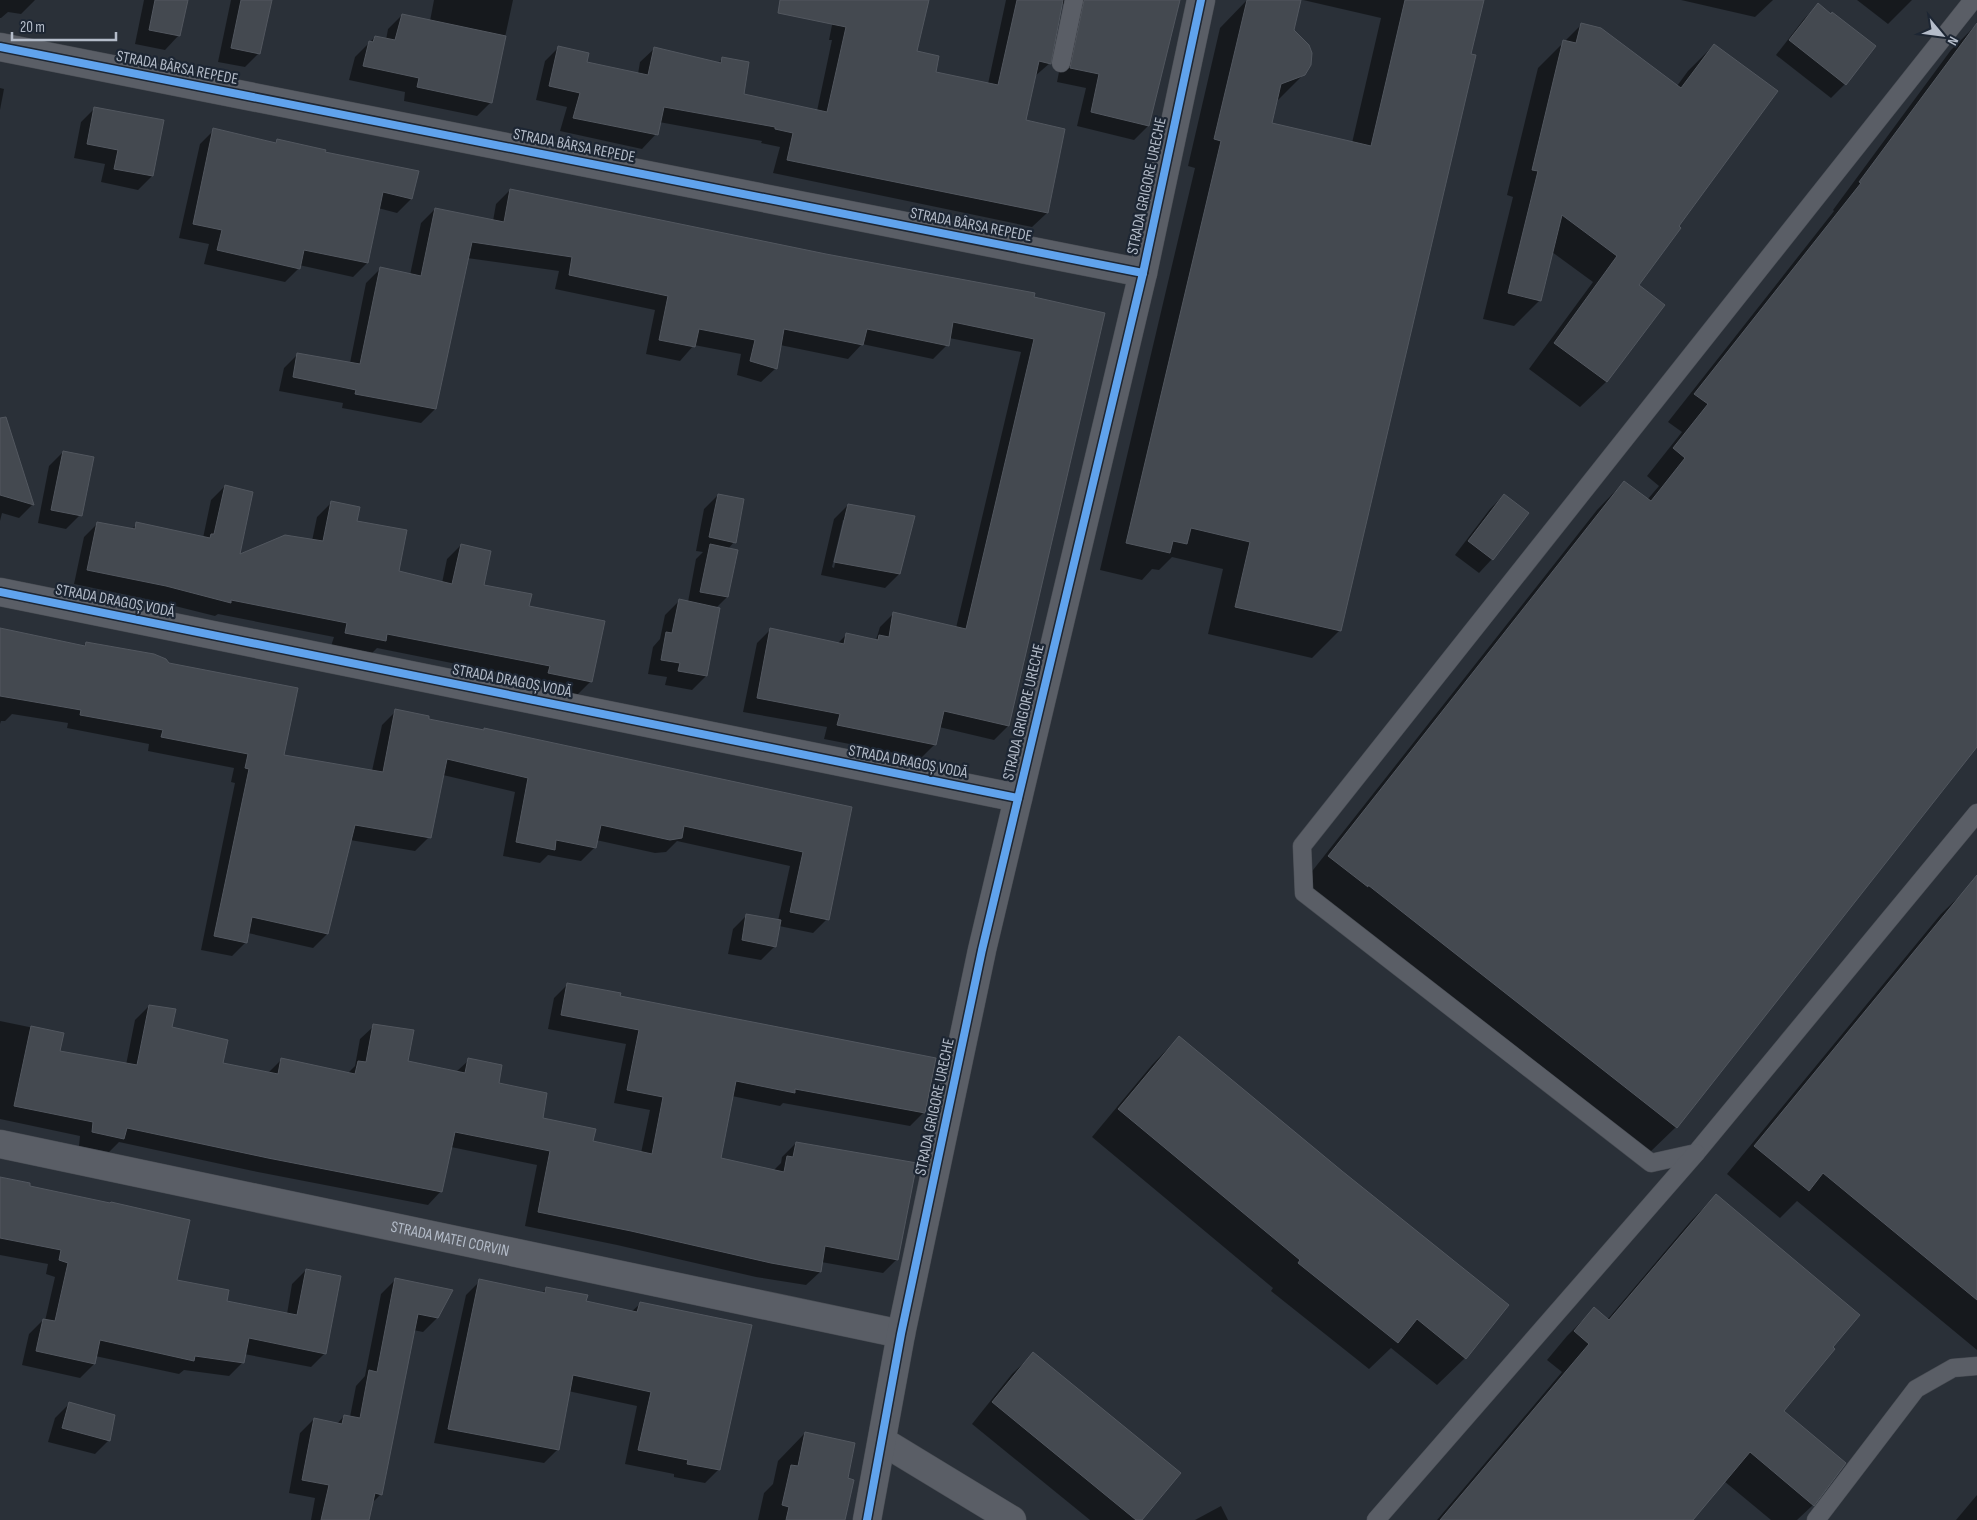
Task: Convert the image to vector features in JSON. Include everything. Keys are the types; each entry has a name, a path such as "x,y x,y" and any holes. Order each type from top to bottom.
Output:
{"street":[{"name":"STRADA GRIGORE URECHE","path":"867,1520 901,1334 982,950 1143,273 1201,0"},
{"name":"STRADA BÂRSA REPEDE","path":"0,47 1143,273"},
{"name":"STRADA DRAGOȘ VODĂ","path":"0,592 1018,798"},
{"name":"STRADA MATEI CORVIN","path":"0,1144 901,1334"},
{"path":"882,1441 1012,1520"}],"lane":[{"path":"1061,63 1074,0"},
{"path":"1696,1153 1651,1164 1643,1158 1304,893 1302,846 1973,0"},
{"path":"1376,1520 1696,1153 1977,813"},
{"path":"1816,1520 1916,1389 1953,1368 1977,1366"}],"building":[{"path":"155,0 188,0 180,36 149,30"},
{"path":"241,0 272,0 260,54 231,48"},
{"path":"780,0 929,0 917,51 939,56 936,72 998,85 1017,0 1063,0 1051,64 1039,61 1026,120 1065,129 1048,213 787,160 793,133 775,129 775,127 664,107 658,135 573,118 580,93 549,86 558,46 589,53 587,62 648,75 654,47 721,63 722,57 749,62 744,94 827,112 846,27 778,13"},
{"path":"1084,0 1180,0 1149,126 1091,112 1099,74 1070,68"},
{"path":"1247,0 1301,0 1294,30 1309,45 1312,53 1311,65 1305,75 1281,84 1272,123 1371,146 1405,0 1484,0 1471,54 1476,55 1341,631 1235,607 1250,542 1191,528 1187,544 1173,541 1170,553 1126,543 1221,141 1214,139"},
{"path":"1818,3 1876,46 1846,85 1789,40"},
{"path":"402,14 506,36 492,103 417,87 419,78 363,66 369,41 373,42 375,36 395,40"},
{"path":"1581,23 1601,28 1681,88 1714,44 1778,91 1679,226 1681,228 1639,285 1665,305 1607,382 1554,343 1617,256 1562,215 1541,301 1508,293 1538,171 1532,170 1563,40 1576,43"},
{"path":"1977,23 1977,747 1677,1128 1368,885 1368,887 1328,856 1624,481 1651,501 1685,458 1673,448 1708,404 1694,394 1861,183 1859,182"},
{"path":"94,107 164,120 153,176 114,169 118,150 87,144"},
{"path":"213,128 276,143 277,139 326,150 325,152 419,171 412,199 383,192 368,263 304,250 300,269 217,250 222,230 193,224"},
{"path":"510,189 826,254 1035,293 1034,297 1105,313 1009,726 944,711 936,745 837,725 840,714 757,698 770,628 844,644 846,633 878,640 879,635 889,637 893,612 966,629 1034,339 953,322 949,346 867,329 863,345 784,329 777,369 750,361 755,340 699,329 695,347 659,340 668,296 569,275 572,257 472,242 436,409 355,394 356,390 293,377 297,353 360,364 380,267 421,276 435,208 504,222"},
{"path":"6,417 34,505 0,495 0,418"},
{"path":"63,451 94,457 82,516 51,510"},
{"path":"225,485 253,492 240,554 285,535 323,541 331,501 360,507 357,521 407,530 399,571 452,584 461,544 491,551 484,585 532,594 529,606 605,621 592,682 548,673 550,666 387,634 386,641 345,633 347,623 231,600 231,603 166,586 87,570 97,522 135,529 136,522 210,538 211,534 214,534"},
{"path":"718,494 744,499 736,543 709,537"},
{"path":"1504,494 1529,513 1493,560 1468,541"},
{"path":"848,504 915,516 900,574 834,562"},
{"path":"710,544 738,550 728,597 700,592"},
{"path":"679,599 720,608 707,676 678,671 680,663 661,660 666,632 672,633"},
{"path":"0,628 85,646 86,642 154,654 166,659 169,663 298,688 284,755 383,772 395,709 429,716 429,719 484,730 484,728 852,807 829,920 790,912 803,852 684,826 682,838 670,840 601,825 596,848 556,840 555,850 516,842 528,778 447,759 431,838 355,825 328,934 252,917 247,943 214,936 249,769 245,768 248,754 161,737 163,730 80,715 81,710 0,696"},
{"path":"1977,875 1977,1300 1823,1173 1809,1191 1754,1146"},
{"path":"746,914 781,920 776,947 742,940"},
{"path":"567,983 621,993 620,996 936,1058 925,1113 795,1089 795,1093 736,1081 721,1158 784,1172 787,1156 793,1157 796,1142 917,1163 898,1260 825,1246 821,1272 771,1263 538,1212 550,1151 455,1132 442,1192 127,1128 124,1139 92,1132 93,1122 14,1106 31,1026 64,1033 60,1051 137,1065 149,1005 176,1009 172,1027 228,1040 223,1063 278,1074 281,1058 355,1074 358,1061 366,1062 373,1024 414,1030 408,1061 465,1073 468,1058 502,1065 499,1083 547,1093 543,1118 596,1129 593,1141 652,1154 663,1097 627,1090 639,1030 561,1015"},
{"path":"1179,1036 1342,1171 1509,1305 1466,1359 1417,1319 1398,1343 1298,1263 1300,1260 1118,1109"},
{"path":"0,1177 30,1183 30,1186 190,1220 177,1280 229,1290 227,1301 297,1315 306,1269 341,1276 326,1354 249,1338 244,1363 195,1356 194,1361 100,1340 95,1364 36,1351 43,1319 55,1321 68,1263 59,1260 61,1250 0,1238"},
{"path":"1716,1194 1860,1315 1833,1347 1835,1349 1784,1411 1846,1463 1814,1506 1750,1452 1693,1520 1440,1520 1589,1344 1574,1331 1594,1307 1609,1320"},
{"path":"395,1278 453,1290 438,1318 418,1314 382,1495 375,1493 369,1520 321,1520 329,1485 302,1480 314,1418 342,1424 344,1415 360,1418 369,1370 377,1372"},
{"path":"479,1279 545,1293 546,1287 588,1295 586,1301 637,1312 640,1302 752,1325 720,1470 687,1464 688,1460 638,1450 651,1392 573,1375 559,1450 448,1429"},
{"path":"1033,1352 1181,1473 1142,1520 1136,1520 992,1402"},
{"path":"69,1402 115,1415 110,1441 62,1428"},
{"path":"805,1432 855,1443 848,1478 854,1480 845,1520 786,1520 789,1507 782,1505 791,1465 798,1466"}],"cycle path":[{"path":"867,1520 901,1334 982,950 1143,273 1201,0"},
{"path":"0,47 1143,273"},
{"path":"0,592 1018,798"}]}
